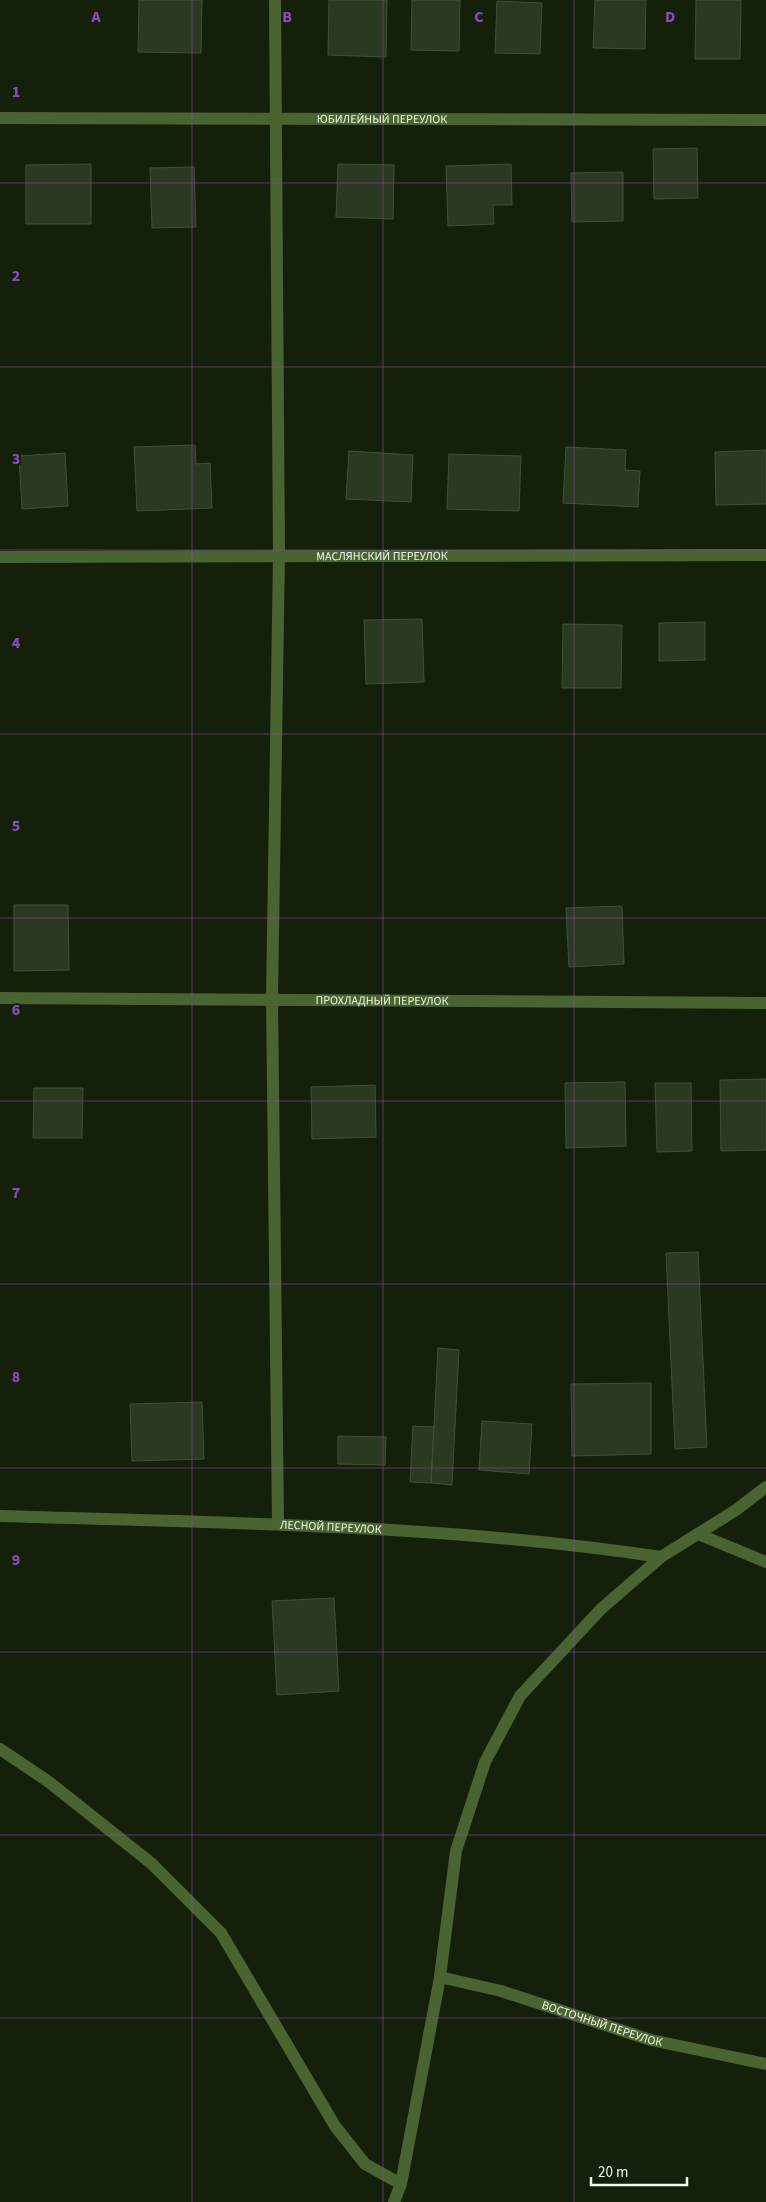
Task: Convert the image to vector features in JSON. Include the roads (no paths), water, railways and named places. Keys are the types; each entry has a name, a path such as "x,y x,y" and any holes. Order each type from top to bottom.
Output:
{"street":[{"path":"275,0 280,555 272,998 278,1523"},
{"name":"ЮБИЛЕЙНЫЙ ПЕРЕУЛОК","path":"0,118 766,120"},
{"name":"МАСЛЯНСКИЙ ПЕРЕУЛОК","path":"0,557 766,555"},
{"name":"ПРОХЛАДНЫЙ ПЕРЕУЛОК","path":"0,998 272,998 766,1003"},
{"path":"394,2202 401,2184 440,1977 456,1851 484,1762 520,1696 600,1609 660,1557 736,1510 766,1487"},
{"name":"ЛЕСНОЙ ПЕРЕУЛОК","path":"0,1516 278,1523 420,1530 590,1546 660,1557"},
{"path":"698,1534 766,1562"},
{"path":"0,1749 49,1782 151,1863 221,1933 336,2126 365,2164 401,2184"},
{"name":"ВОСТОЧНЫЙ ПЕРЕУЛОК","path":"440,1977 501,1991 652,2040 766,2064"}]}
